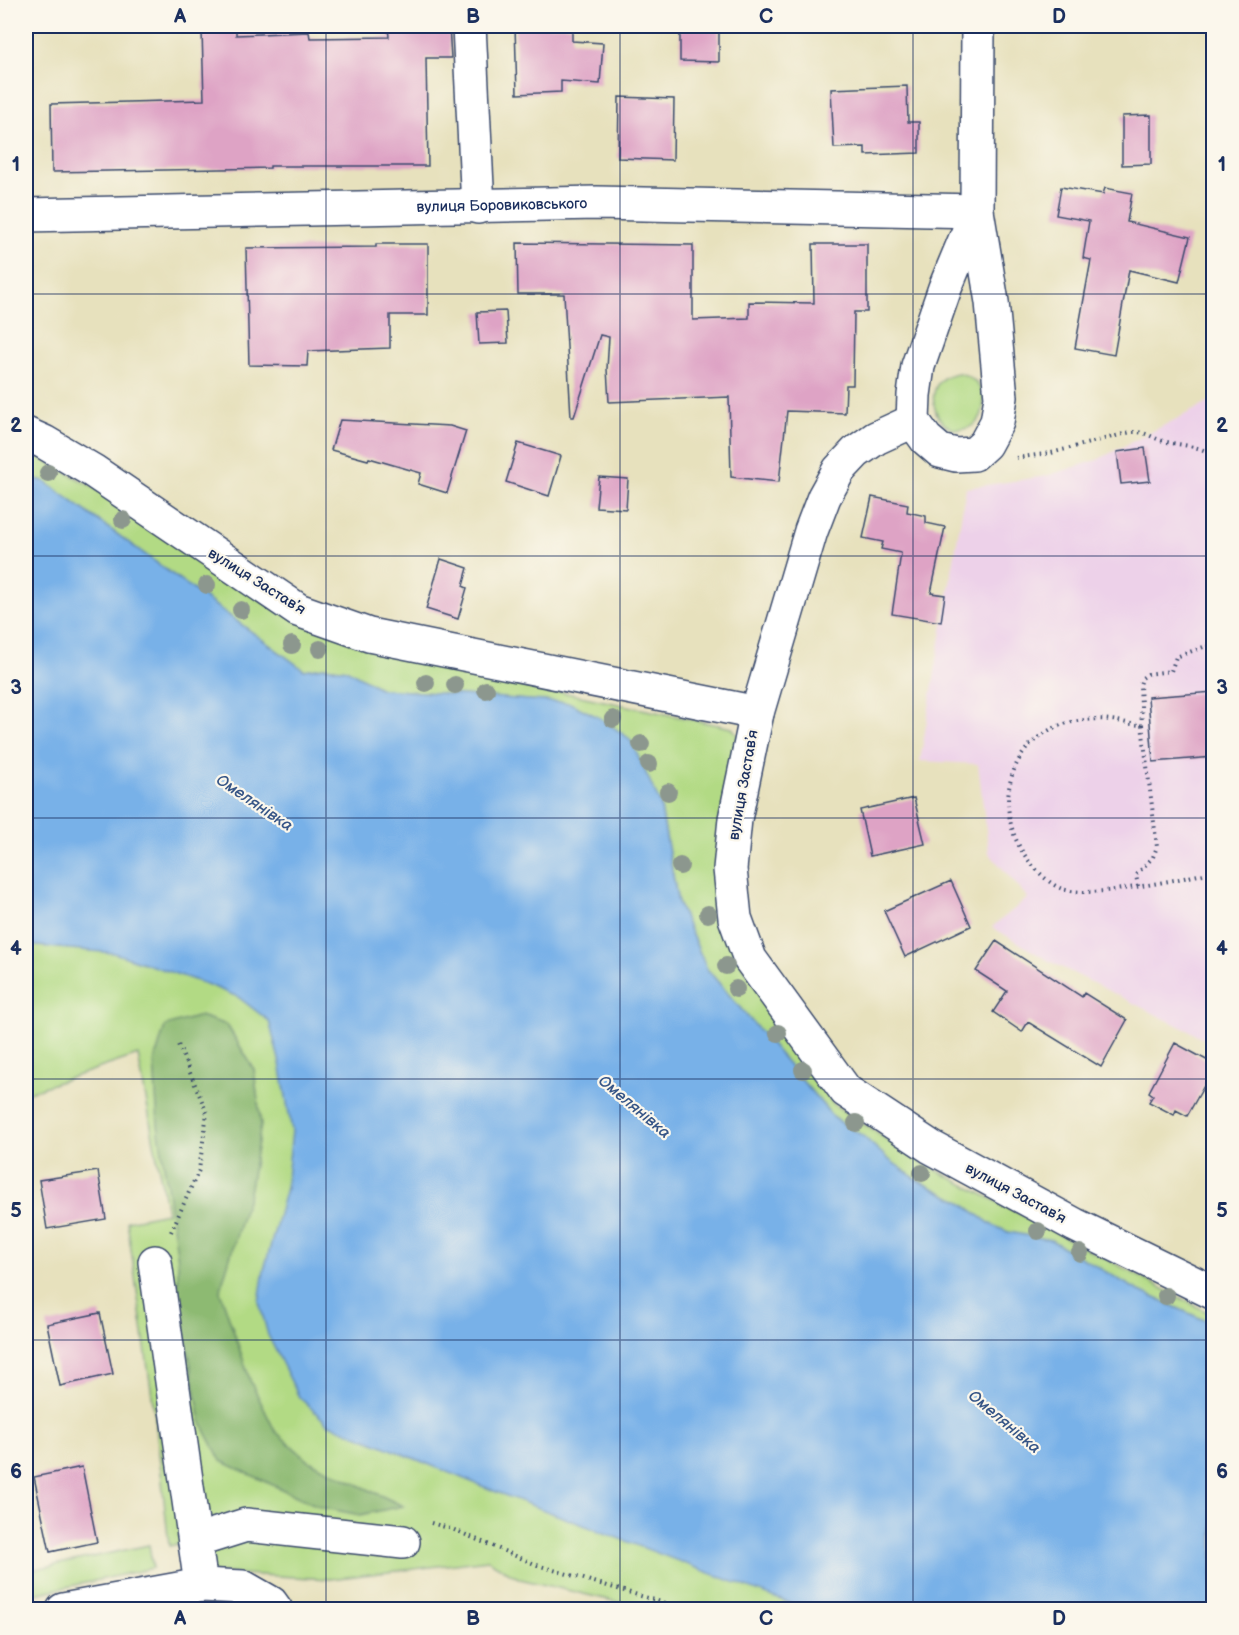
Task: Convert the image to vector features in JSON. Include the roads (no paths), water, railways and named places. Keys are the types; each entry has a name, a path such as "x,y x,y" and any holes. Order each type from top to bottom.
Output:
{"street":[{"path":"469,26 478,207"},
{"path":"977,211 945,288 918,366 914,395 913,422 926,439 940,451 956,455 974,454 985,444 997,422 1000,396 993,302 977,211 978,26"},
{"name":"вулиця Боровиковського","path":"26,215 597,203 977,211"},
{"path":"757,713 824,497 839,470 856,452 876,438 913,422"},
{"name":"вулиця Заставʼя","path":"26,434 93,471 297,610 328,622 369,635 757,713 735,819 730,869 735,918 750,959 846,1091 931,1147 1075,1225 1214,1293"},
{"path":"155,1262 201,1585"},
{"path":"195,1541 246,1525 413,1531"},
{"path":"63,1610 201,1585 243,1587 271,1603 276,1610"}],"water":[{"name":"Омелянівка","path":"26,477 44,481 304,670 324,667 348,670 381,689 570,703 600,718 630,739 660,803 678,903 707,969 834,1118 863,1136 888,1159 919,1181 959,1201 992,1225 1008,1232 1051,1240 1137,1290 1213,1324 1213,1609 830,1610 789,1603 499,1493 327,1423 299,1397 268,1335 259,1302 264,1270 286,1188 292,1131 280,1063 269,1021 238,997 114,953 26,945"}]}
